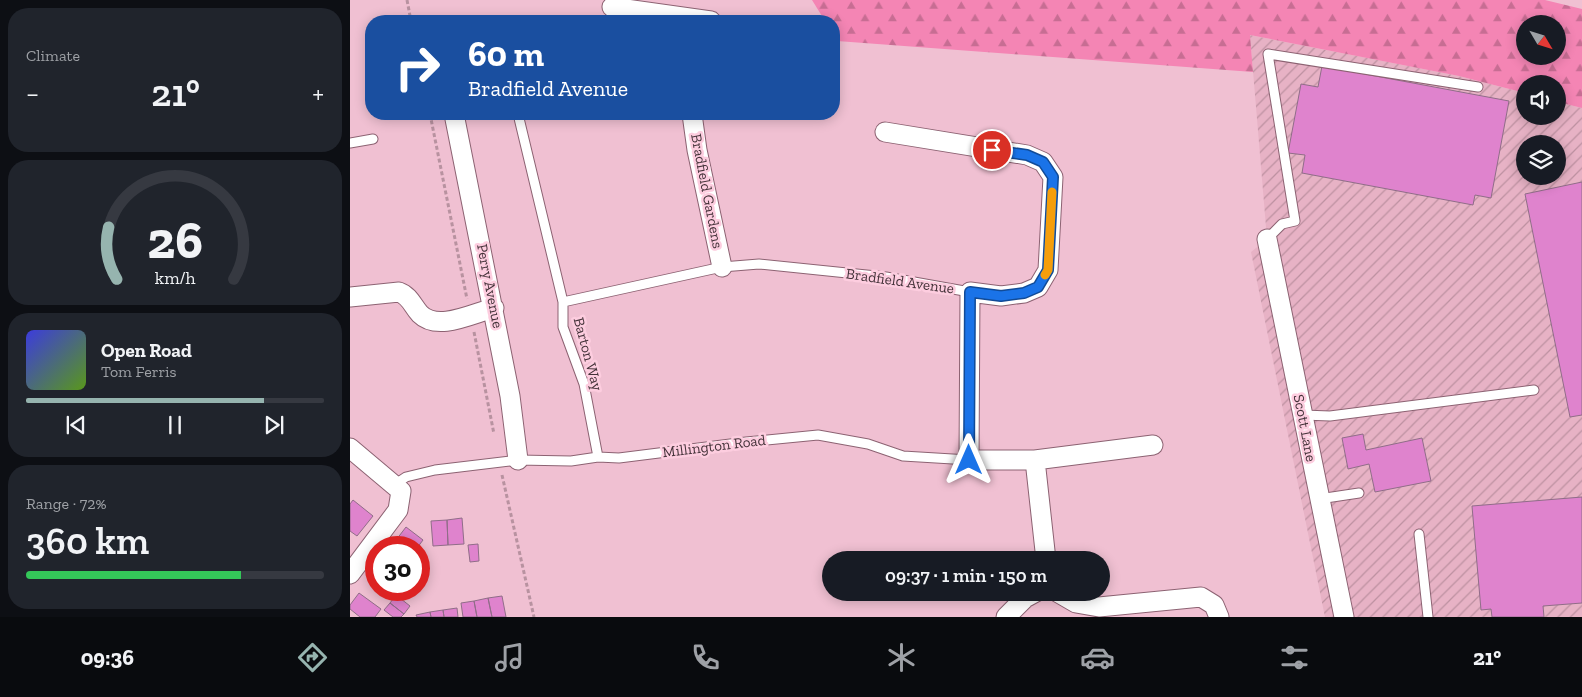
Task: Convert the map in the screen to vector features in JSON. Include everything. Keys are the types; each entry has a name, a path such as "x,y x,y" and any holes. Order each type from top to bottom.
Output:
{"street":[{"path":"612,7 666,15"},
{"name":"Perry Avenue","path":"455,120 510,396 509,462"},
{"name":"Bradfield Gardens","path":"693,120 697,150 722,268"},
{"name":"Bradfield Avenue","path":"885,132 1027,155 1043,162 1053,177 1048,270 1038,287 1024,293 1001,296 970,292"},
{"name":"Scott Lane","path":"1267,239 1344,617"},
{"path":"350,297 399,292 406,294 420,314 429,320 440,323 494,308"},
{"path":"969,460 970,292"},
{"name":"Millington Road","path":"969,460 1035,460 1153,445"},
{"path":"350,448 401,491 398,510 350,574"},
{"path":"1035,460 1045,551"},
{"path":"1073,601 1099,607 1201,597 1214,605 1219,617"},
{"path":"1006,617 1021,601"}],"lane":[{"path":"1267,239 1282,224 1295,221 1268,54 1478,87"},
{"name":"Barton Way","path":"519,120 563,302 563,327 584,384 598,457"},
{"path":"350,143 373,139"},
{"name":"Bradfield Avenue","path":"563,302 722,268 759,264 886,277 970,292"},
{"path":"1303,415 1330,416 1534,390"},
{"name":"Millington Road","path":"394,485 406,477 435,470 509,462 571,462 598,457 619,458 818,435 868,444 903,456 969,460"},
{"path":"1319,499 1359,492"},
{"path":"1419,534 1428,617"}],"path":[{"path":"407,0 410,15"},
{"path":"431,120 470,314 509,462 534,617"}],"shaded area":[{"path":"1250,35 1459,76 1516,91 1516,125 1566,125 1566,104 1582,108 1582,617 1325,617 1251,252 1267,239"}],"green space":[{"path":"812,0 1545,0 1582,9 1582,108 1566,104 1566,75 1516,75 1516,91 1459,76 1250,35 1253,72 840,41 840,15 821,15"}],"building":[{"path":"1322,66 1509,101 1491,198 1475,195 1473,205 1302,173 1305,155 1288,153 1301,84 1318,87"},
{"path":"1582,182 1582,415 1570,417 1525,194"},
{"path":"1363,434 1366,450 1422,438 1431,481 1375,492 1369,464 1348,469 1342,438"},
{"path":"1582,497 1582,603 1543,606 1544,617 1492,617 1491,609 1481,610 1472,506"},
{"path":"353,500 373,516 357,536 350,531 350,504"},
{"path":"462,518 464,544 448,545 447,520"},
{"path":"447,520 448,545 433,546 431,521"},
{"path":"406,527 418,536 399,536"},
{"path":"478,544 479,561 470,562 468,545"},
{"path":"359,593 365,597 365,601 370,601 381,609 375,617 360,617 350,609 350,605"},
{"path":"502,596 506,617 492,617 488,598"},
{"path":"488,598 492,617 477,617 474,601"},
{"path":"392,601 404,601 410,606 404,614 390,603"},
{"path":"474,601 477,617 463,617 461,603"},
{"path":"390,603 404,614 401,617 393,617 384,610"},
{"path":"457,608 458,617 444,617 443,610"},
{"path":"443,610 444,617 431,617 430,612"},
{"path":"430,612 431,617 417,617 416,615"}],"slow traffic":[{"path":"1045,275 1048,270 1052,192"}],"route":[{"path":"969,460 970,292 1001,296 1024,293 1038,287 1048,270 1053,177 1043,162 1027,155 992,150"}]}
